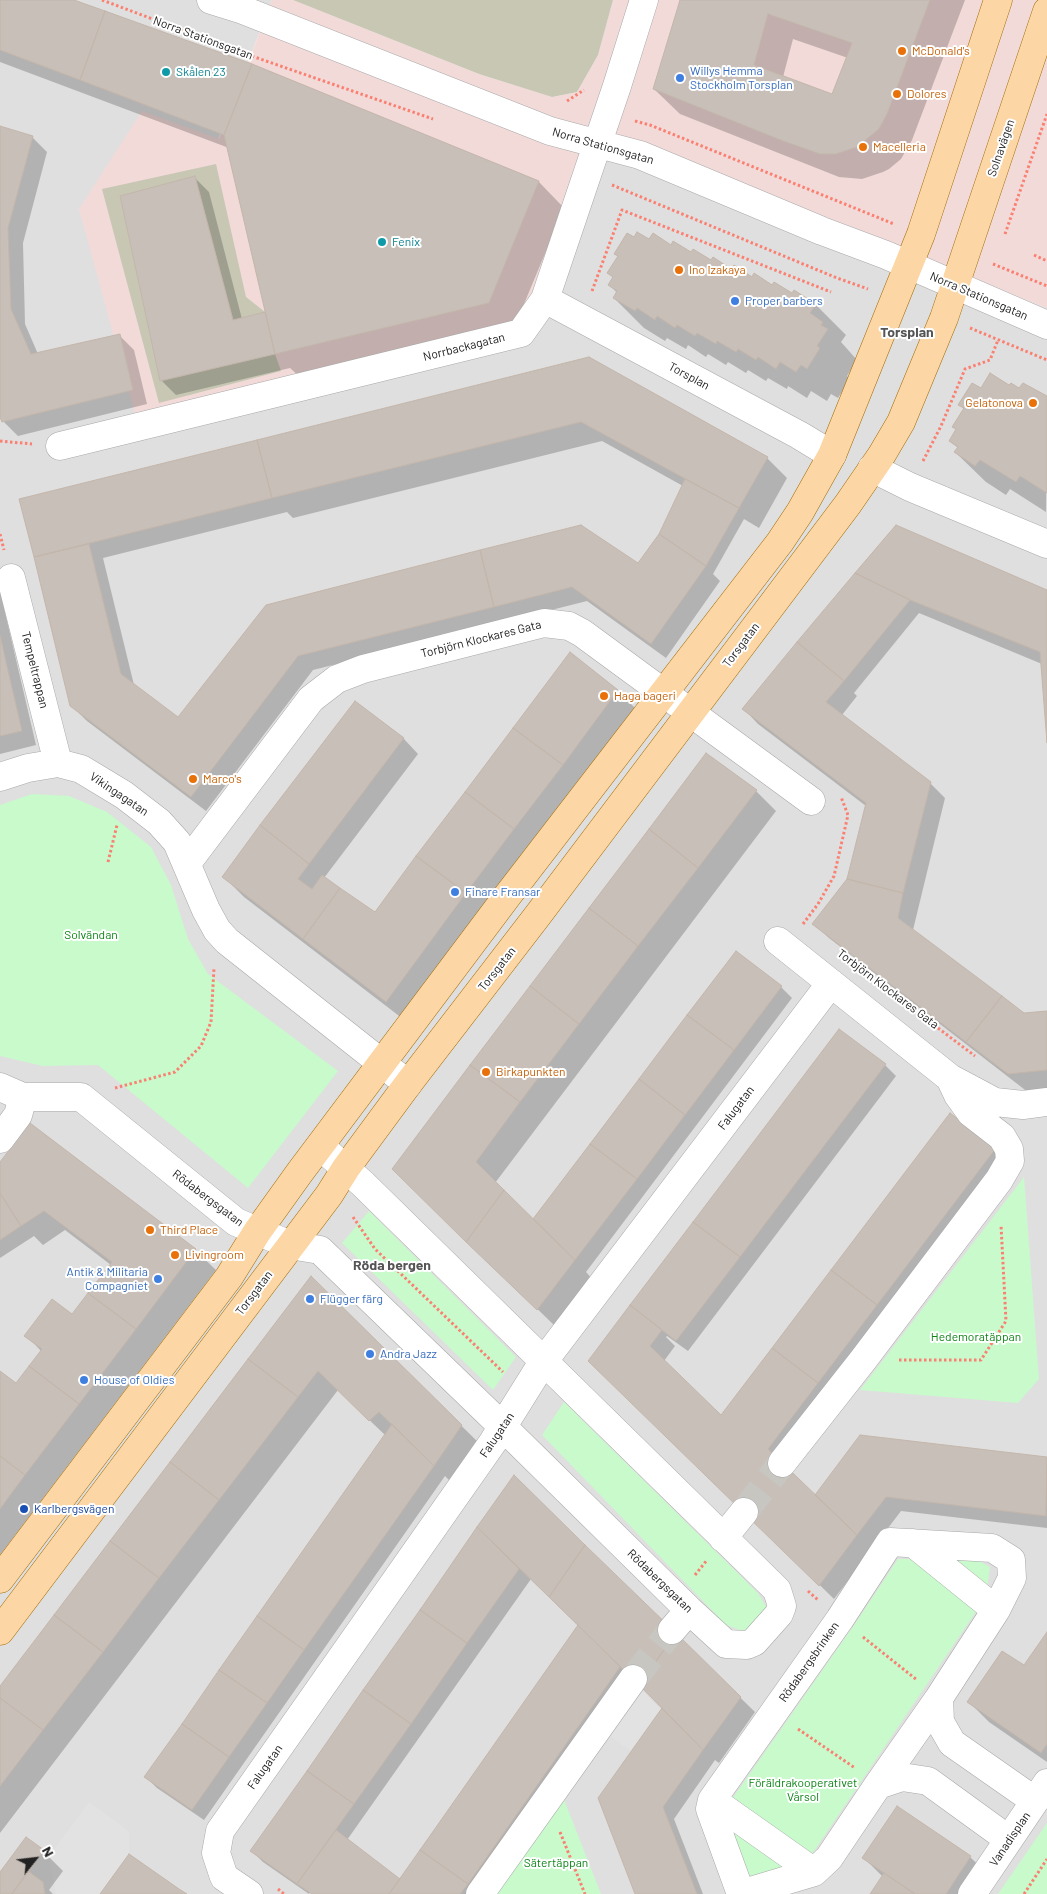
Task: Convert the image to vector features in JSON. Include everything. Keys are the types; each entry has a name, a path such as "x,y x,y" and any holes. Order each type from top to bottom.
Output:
{"main road":[{"path":"0,1579 229,1277 257,1232 382,1063 780,542 800,512 832,455 921,234 998,0"},
{"name":"Solnavägen","path":"955,284 1047,11"},
{"name":"Torsgatan","path":"0,1631 329,1194 408,1084 848,504 901,422 929,356 955,284"}],"street":[{"name":"Norra Stationsgatan","path":"211,0 246,5 550,131 640,154 955,284 1047,325"},
{"name":"Norrbackagatan","path":"60,446 521,333 545,299 644,0"},
{"name":"Torsplan","path":"545,299 791,431 832,455"},
{"path":"872,468 910,487 1047,544"},
{"name":"Tempeltrappan","path":"11,578 58,763"},
{"name":"Torbjörn Klockares Gata","path":"187,863 311,699 323,689 349,673 544,623 569,626 582,633 811,801"},
{"name":"Vikingagatan","path":"0,777 28,768 58,763 81,769 103,781 159,822 177,842 187,863"},
{"path":"187,863 206,910 217,930 242,954 408,1084"},
{"path":"778,940 950,1078 995,1102 1022,1105 1047,1102"},
{"name":"Falugatan","path":"249,1894 224,1877 216,1853 220,1831 504,1427 543,1362 831,983"},
{"path":"782,1463 863,1360 999,1180 1010,1161 1009,1149 1002,1137 971,1113 958,1095 950,1078"},
{"path":"0,1139 18,1115 12,1092 81,1097"},
{"name":"Rödabergsgatan","path":"81,1097 236,1222 290,1245 320,1250 504,1427 681,1620 726,1644 747,1645 754,1642 779,1614 782,1606 776,1590 716,1548 543,1362 346,1168 320,1146"},
{"path":"716,1548 744,1512"},
{"name":"Rödabergsbrinken","path":"890,1542 992,1548 1011,1560 1012,1578 996,1610 939,1698 868,1777 829,1858 814,1872 741,1894 710,1809 712,1800 840,1619 890,1542"},
{"path":"913,1542 996,1610"},
{"path":"480,1894 633,1679"},
{"path":"939,1698 940,1722 952,1743 1041,1792"},
{"path":"868,1777 902,1777 928,1781 1008,1839"},
{"name":"Vanadisplan","path":"972,1894 1041,1792"},
{"path":"712,1800 814,1872"}],"path":[{"name":"Norra Stationsgatan","path":"102,0 243,53 439,121"},
{"path":"606,114 650,124 921,234"},
{"path":"586,175 837,278"},
{"path":"582,319 622,210 832,292"},
{"path":"966,253 1047,286"},
{"path":"1034,255 1047,260"},
{"path":"910,487 941,426 965,369 990,360 998,340"},
{"path":"810,930 802,924 818,904 834,876 840,852"},
{"path":"81,1097 175,1072 201,1046 211,1022 217,930"},
{"name":"Torbjörn Klockares Gata","path":"921,1014 976,1056"},
{"path":"863,1360 981,1360 1006,1321 999,1180"},
{"path":"349,1213 376,1249 504,1373"},
{"path":"693,1578 716,1548"},
{"path":"860,1634 918,1681"},
{"path":"795,1727 868,1777"},
{"path":"547,1799 585,1894"},
{"path":"1024,1894 1047,1859"}],"shaded area":[{"path":"0,0 272,0 218,139 79,209 596,134 1047,308 1047,1894 0,1894"},
{"path":"272,0 293,0 479,74 552,97 577,92 598,55 613,0 1047,0 1047,308 596,134 534,327 138,425 79,209 142,111 219,139"},
{"path":"293,0 613,0 598,55 577,92 552,97 479,74"},
{"path":"216,164 246,297 265,312 281,371 159,403 102,189"},
{"path":"641,1690 661,1709 631,1751 608,1735"},
{"path":"89,1802 129,1831 129,1854 100,1894 56,1894 49,1856"}],"green space":[{"name":"Solvändan","path":"32,794 69,796 107,812 151,847 171,885 188,939 208,974 338,1071 248,1188 98,1065 43,1066 0,1056 0,805"},
{"name":"Hedemoratäppan","path":"1024,1177 1039,1379 1018,1403 860,1390"},
{"path":"369,1211 516,1357 493,1390 342,1243"},
{"path":"564,1402 758,1593 767,1608 746,1632 726,1625 542,1435"},
{"name":"Föräldrakooperativet Vårsol","path":"898,1559 975,1559 990,1567 986,1597 806,1863 749,1883 732,1833 732,1799"},
{"name":"Sätertäppan","path":"563,1797 601,1894 496,1894"},
{"path":"1047,1823 1047,1894 998,1894"}],"building":[{"path":"0,0 74,0 105,11 80,80 0,50"},
{"path":"680,0 930,0 887,114 879,129 857,147 836,154 820,154 783,141 653,89","holes":["768,14 852,43 832,94 754,65"]},
{"name":"Skålen 23","path":"105,11 252,64 224,135 80,80"},
{"name":"Fenix","path":"252,64 539,181 489,303 275,354 224,135"},
{"path":"0,126 33,136 8,228 11,309 31,354 120,334 133,390 2,422 0,417"},
{"path":"195,176 233,320 265,312 275,354 160,381 120,196"},
{"path":"637,232 649,239 653,233 671,245 673,241 691,252 693,249 711,260 713,257 731,269 734,265 752,277 754,273 772,285 774,282 792,293 794,290 816,304 810,313 823,322 821,325 828,329 817,346 820,348 807,369 801,365 796,372 780,362 776,369 758,357 756,360 738,349 736,352 717,341 716,344 697,333 695,336 677,325 675,328 657,316 655,320 637,308 635,311 613,298 617,291 608,285 613,277 607,273 618,256 614,254 627,233 634,237"},
{"path":"589,357 768,457 739,508 581,422 272,498 257,440"},
{"path":"990,373 1009,385 1011,383 1019,388 1023,383 1047,396 1047,493 1020,476 1016,482 980,460 975,466 954,452 958,447 949,441 956,429 952,427 964,408 958,405 972,383 981,388"},
{"path":"257,440 272,498 34,557 19,499"},
{"path":"685,479 739,508 706,566 659,534"},
{"path":"581,525 638,563 659,534 706,566 651,644 572,587 494,607 480,550"},
{"path":"896,525 1047,590 1047,743 1040,652 910,600 855,573"},
{"path":"89,544 121,674 178,717 266,605 480,550 494,607 298,656 191,797 70,706 34,557"},
{"path":"855,573 910,600 844,681 797,642"},
{"path":"0,636 22,731 0,736"},
{"path":"797,642 844,681 826,702 931,782 903,893 847,879 866,803 742,709"},
{"path":"570,652 618,690 563,765 513,728"},
{"path":"355,701 404,738 309,864 260,825"},
{"path":"513,728 563,765 514,829 465,792"},
{"path":"706,753 757,790 698,868 649,829"},
{"path":"465,792 514,829 466,893 416,856"},
{"path":"260,825 309,864 298,879 312,889 322,875 340,888 303,939 222,877"},
{"path":"649,829 698,868 638,946 589,908"},
{"path":"416,856 466,893 386,1002 303,939 340,888 375,912"},
{"path":"847,879 903,893 898,918 1002,996 966,1042 812,924"},
{"path":"589,908 638,946 579,1024 530,986"},
{"path":"736,951 782,986 734,1050 687,1015"},
{"path":"530,986 579,1024 520,1102 470,1065"},
{"path":"1002,996 1024,1013 1047,1011 1047,1070 1008,1074 966,1042"},
{"path":"687,1015 734,1050 685,1115 639,1079"},
{"path":"839,1029 886,1064 740,1257 693,1222"},
{"path":"470,1065 520,1102 476,1162 504,1190 466,1242 392,1169"},
{"path":"639,1079 685,1115 637,1179 590,1144"},
{"path":"950,1113 996,1148 877,1305 831,1270"},
{"path":"30,1123 196,1249 136,1329 88,1293 112,1262 44,1211 21,1226 0,1193 0,1162"},
{"path":"590,1144 637,1179 575,1260 533,1219"},
{"path":"504,1190 575,1260 537,1310 466,1242"},
{"path":"0,1193 21,1226 0,1240"},
{"path":"693,1222 740,1257 676,1341 630,1305"},
{"path":"831,1270 877,1305 818,1383 772,1348"},
{"path":"311,1276 462,1425 434,1466 379,1412 369,1421 318,1371 298,1397 248,1359"},
{"path":"88,1293 136,1329 79,1404 29,1366 42,1349 24,1336 52,1299 72,1314"},
{"path":"630,1305 662,1330 650,1346 721,1415 772,1348 818,1383 768,1449 857,1535 819,1586 588,1361"},
{"path":"248,1359 298,1397 219,1500 170,1462"},
{"path":"29,1366 79,1404 25,1475 0,1456 0,1371 16,1383"},
{"path":"392,1424 434,1466 304,1650 257,1616"},
{"path":"860,1435 1047,1457 1046,1516 886,1497 857,1535 815,1495"},
{"path":"0,1456 25,1475 0,1509"},
{"path":"170,1462 219,1500 159,1578 110,1541"},
{"path":"514,1475 585,1545 549,1597 477,1527"},
{"path":"477,1527 519,1569 467,1643 420,1610"},
{"path":"110,1541 159,1578 103,1652 54,1615"},
{"path":"585,1545 676,1633 639,1685 549,1597"},
{"path":"420,1610 467,1643 411,1724 363,1690"},
{"path":"54,1615 103,1652 43,1730 0,1698 0,1686"},
{"path":"257,1616 304,1650 267,1703 219,1670"},
{"path":"578,1625 620,1667 468,1884 420,1850"},
{"path":"1047,1632 1047,1744 1041,1753 967,1702 1002,1651 1024,1665"},
{"path":"676,1633 741,1697 703,1750 639,1685"},
{"path":"219,1670 267,1703 229,1757 182,1724"},
{"path":"363,1690 411,1724 354,1804 307,1771"},
{"path":"0,1698 43,1730 0,1786"},
{"path":"662,1708 703,1750 663,1807 697,1894 635,1894 598,1798"},
{"path":"182,1724 229,1757 192,1810 144,1777"},
{"path":"307,1771 354,1804 297,1884 250,1851"},
{"path":"897,1806 971,1856 946,1894 915,1894 862,1858"},
{"path":"336,1830 400,1879 389,1894 312,1894 297,1884"},
{"path":"26,1837 44,1850 12,1894 0,1894 0,1872"},
{"path":"420,1850 468,1884 460,1894 389,1894"},
{"path":"129,1854 179,1889 187,1894 100,1894"},
{"path":"28,1871 43,1882 45,1894 12,1894"},
{"path":"884,1873 915,1894 870,1894"}],"tunnel":[{"path":"744,1512 782,1463"},
{"path":"633,1679 672,1630"}],"place":[{"name":"McDonald's","path":"902,51"},
{"name":"Skålen 23","path":"166,72"},
{"name":"Willys Hemma Stockholm Torsplan","path":"680,78"},
{"name":"Dolores","path":"897,94"},
{"name":"Macelleria","path":"863,147"},
{"name":"Fenix","path":"382,242"},
{"name":"Ino Izakaya","path":"679,270"},
{"name":"Proper barbers","path":"735,301"},
{"name":"Gelatonova","path":"1033,403"},
{"name":"Haga bageri","path":"604,696"},
{"name":"Marco's","path":"193,779"},
{"name":"Finare Fransar","path":"455,892"},
{"name":"Birkapunkten","path":"486,1072"},
{"name":"Third Place","path":"150,1230"},
{"name":"Livingroom","path":"175,1255"},
{"name":"Antik & Militaria Compagniet","path":"158,1279"},
{"name":"Flügger färg","path":"310,1299"},
{"name":"Andra Jazz","path":"370,1354"},
{"name":"House of Oldies","path":"84,1380"},
{"name":"Karlbergsvägen","path":"24,1509"}],"district":[{"name":"Torsplan","path":"907,332"},
{"name":"Röda bergen","path":"392,1265"}]}
